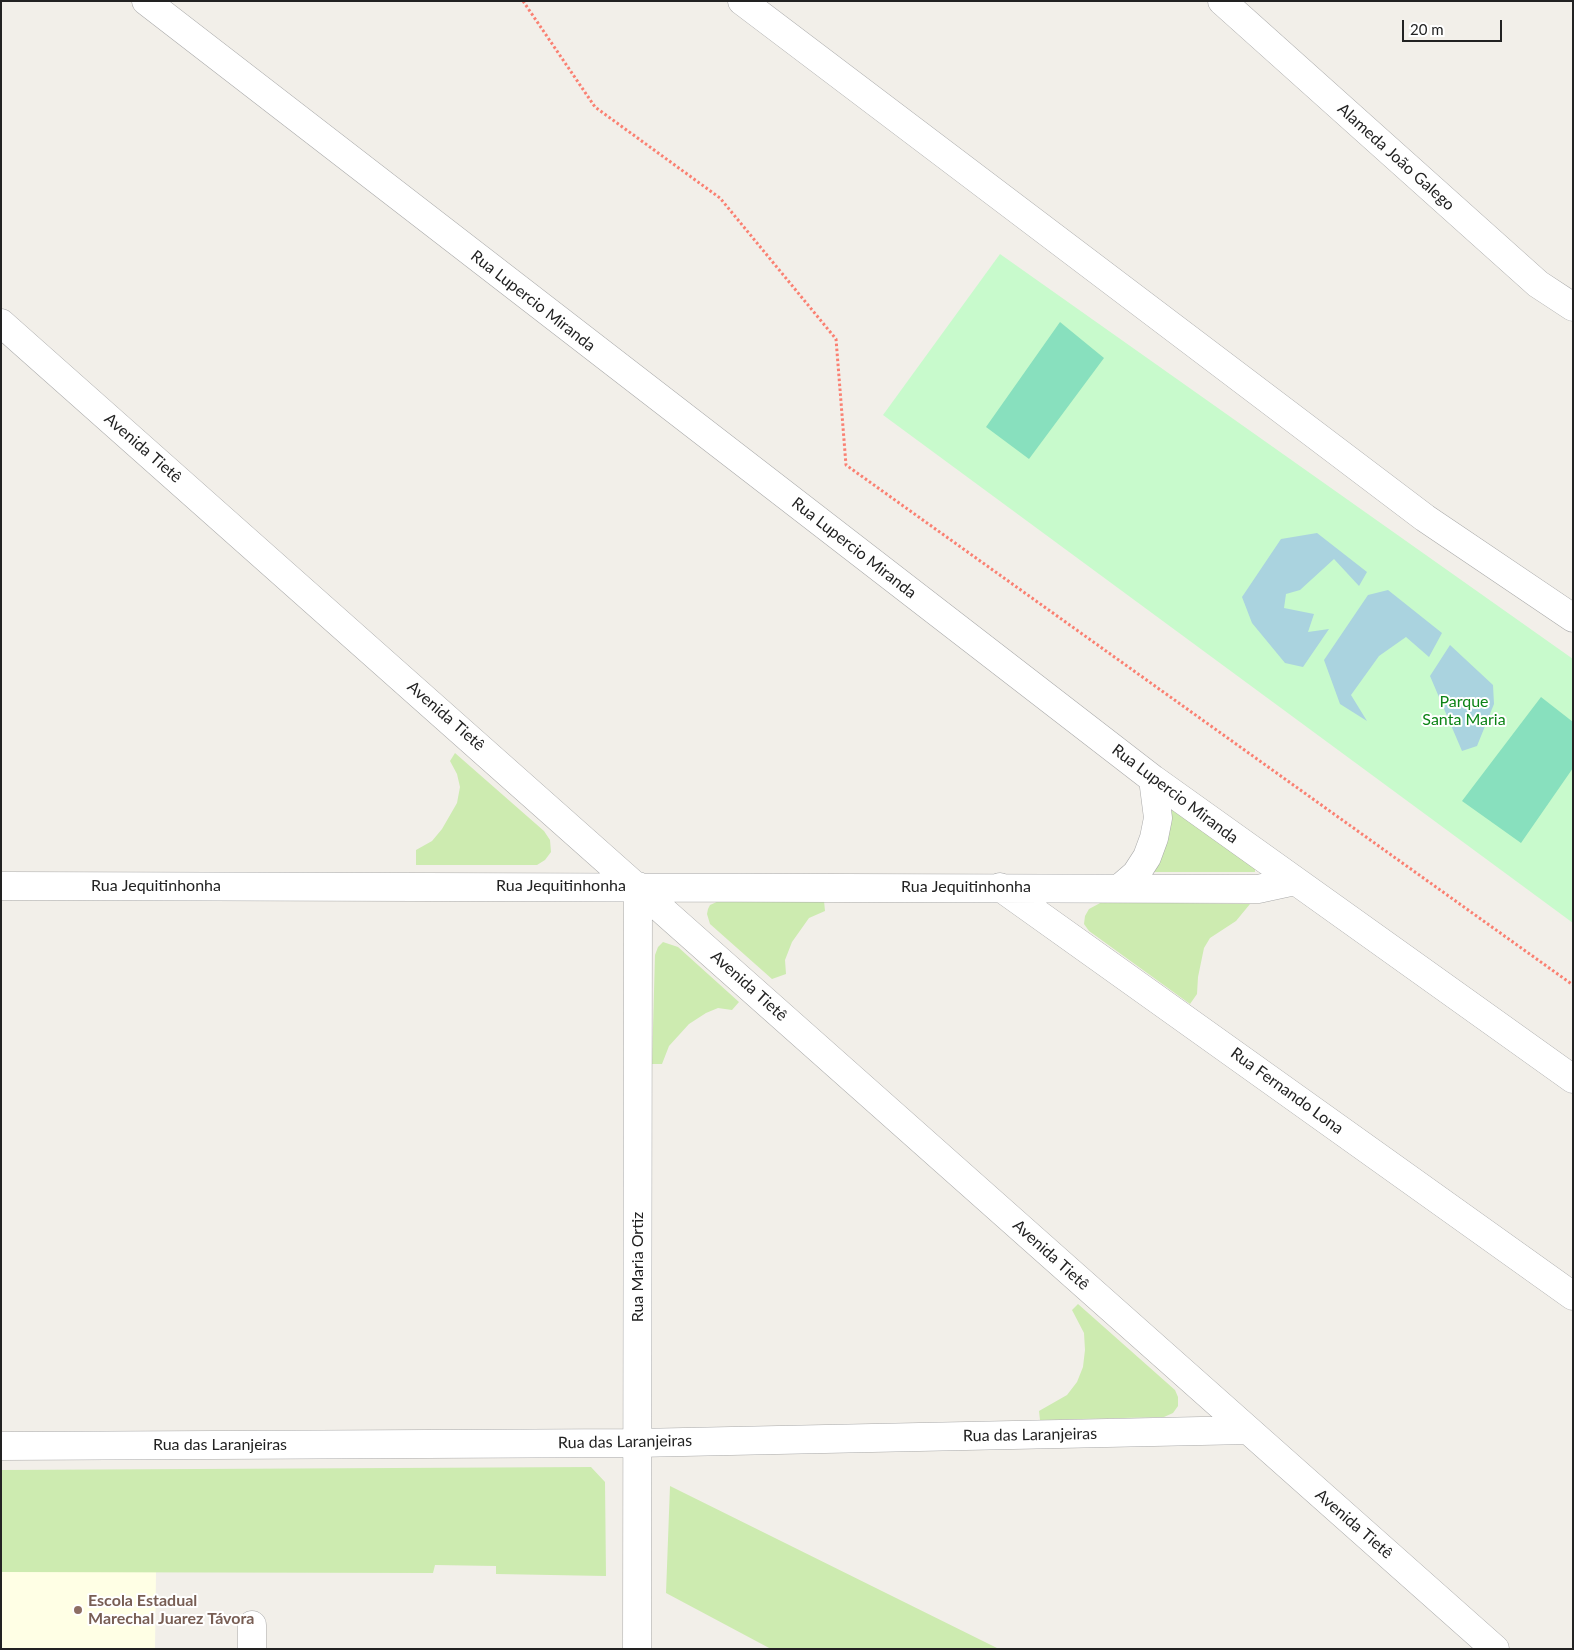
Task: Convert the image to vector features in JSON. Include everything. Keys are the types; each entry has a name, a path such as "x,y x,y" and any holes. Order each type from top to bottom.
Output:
{"street":[{"name":"Rua Lupercio Miranda","path":"146,1 1152,779 1573,1079"},
{"path":"742,1 1425,518 1573,618"},
{"name":"Alameda João Galego","path":"1222,1 1538,284 1573,307"},
{"name":"Avenida Tietê","path":"1,323 638,886 1495,1649"},
{"path":"1121,887 1136,874 1147,857 1154,838 1158,818 1157,798 1152,779"},
{"name":"Rua Jequitinhonha","path":"1,886 1121,887 1258,889 1295,881"},
{"name":"Rua Maria Ortiz","path":"637,1649 638,886"},
{"name":"Rua Fernando Lona","path":"1000,887 1573,1296"},
{"name":"Rua das Laranjeiras","path":"1,1446 637,1443 1248,1430"}],"path":[{"path":"523,1 595,107 720,198 836,339 846,465 1573,985"}],"shaded area":[{"name":"Escola Estadual Marechal Juarez Távora","path":"1,1572 156,1572 155,1649 1,1649"}],"green space":[{"name":"Parque Santa Maria","path":"1000,254 1573,659 1573,923 883,415"},
{"path":"1060,322 1104,358 1029,459 986,427"},
{"path":"1541,697 1573,722 1573,768 1521,843 1462,801"},
{"path":"455,753 544,831 550,840 551,852 545,860 537,865 416,865 416,850 432,841 442,829 457,803 460,787 457,774 450,761"},
{"path":"1170,807 1255,866 1255,872 1153,872"},
{"path":"721,900 824,901 825,911 809,918 792,942 785,960 786,974 772,979 710,924 707,914 708,909 710,905"},
{"path":"1102,902 1250,904 1236,921 1210,938 1204,948 1198,977 1197,994 1190,1004 1089,931 1084,924 1085,916 1089,909"},
{"path":"663,942 678,947 739,1002 732,1010 718,1008 689,1024 669,1046 662,1064 652,1064 655,955 658,947"},
{"path":"1078,1304 1175,1390 1178,1397 1178,1406 1173,1413 1164,1417 1040,1420 1039,1411 1067,1395 1077,1382 1083,1367 1084,1333 1072,1310"},
{"path":"591,1467 605,1482 606,1576 496,1574 496,1566 435,1565 433,1573 1,1572 1,1470"},
{"path":"670,1486 999,1649 771,1649 666,1593"}],"water":[{"path":"1317,533 1367,572 1359,586 1334,559 1300,590 1286,594 1284,608 1314,614 1308,632 1329,629 1303,667 1285,663 1252,623 1242,597 1281,539"},
{"path":"1388,590 1442,633 1429,657 1406,637 1379,656 1351,695 1367,721 1340,704 1324,660 1368,595"},
{"path":"1450,645 1493,685 1494,704 1477,746 1462,751 1430,676"}],"place":[{"name":"Escola Estadual Marechal Juarez Távora","path":"78,1610"}]}
